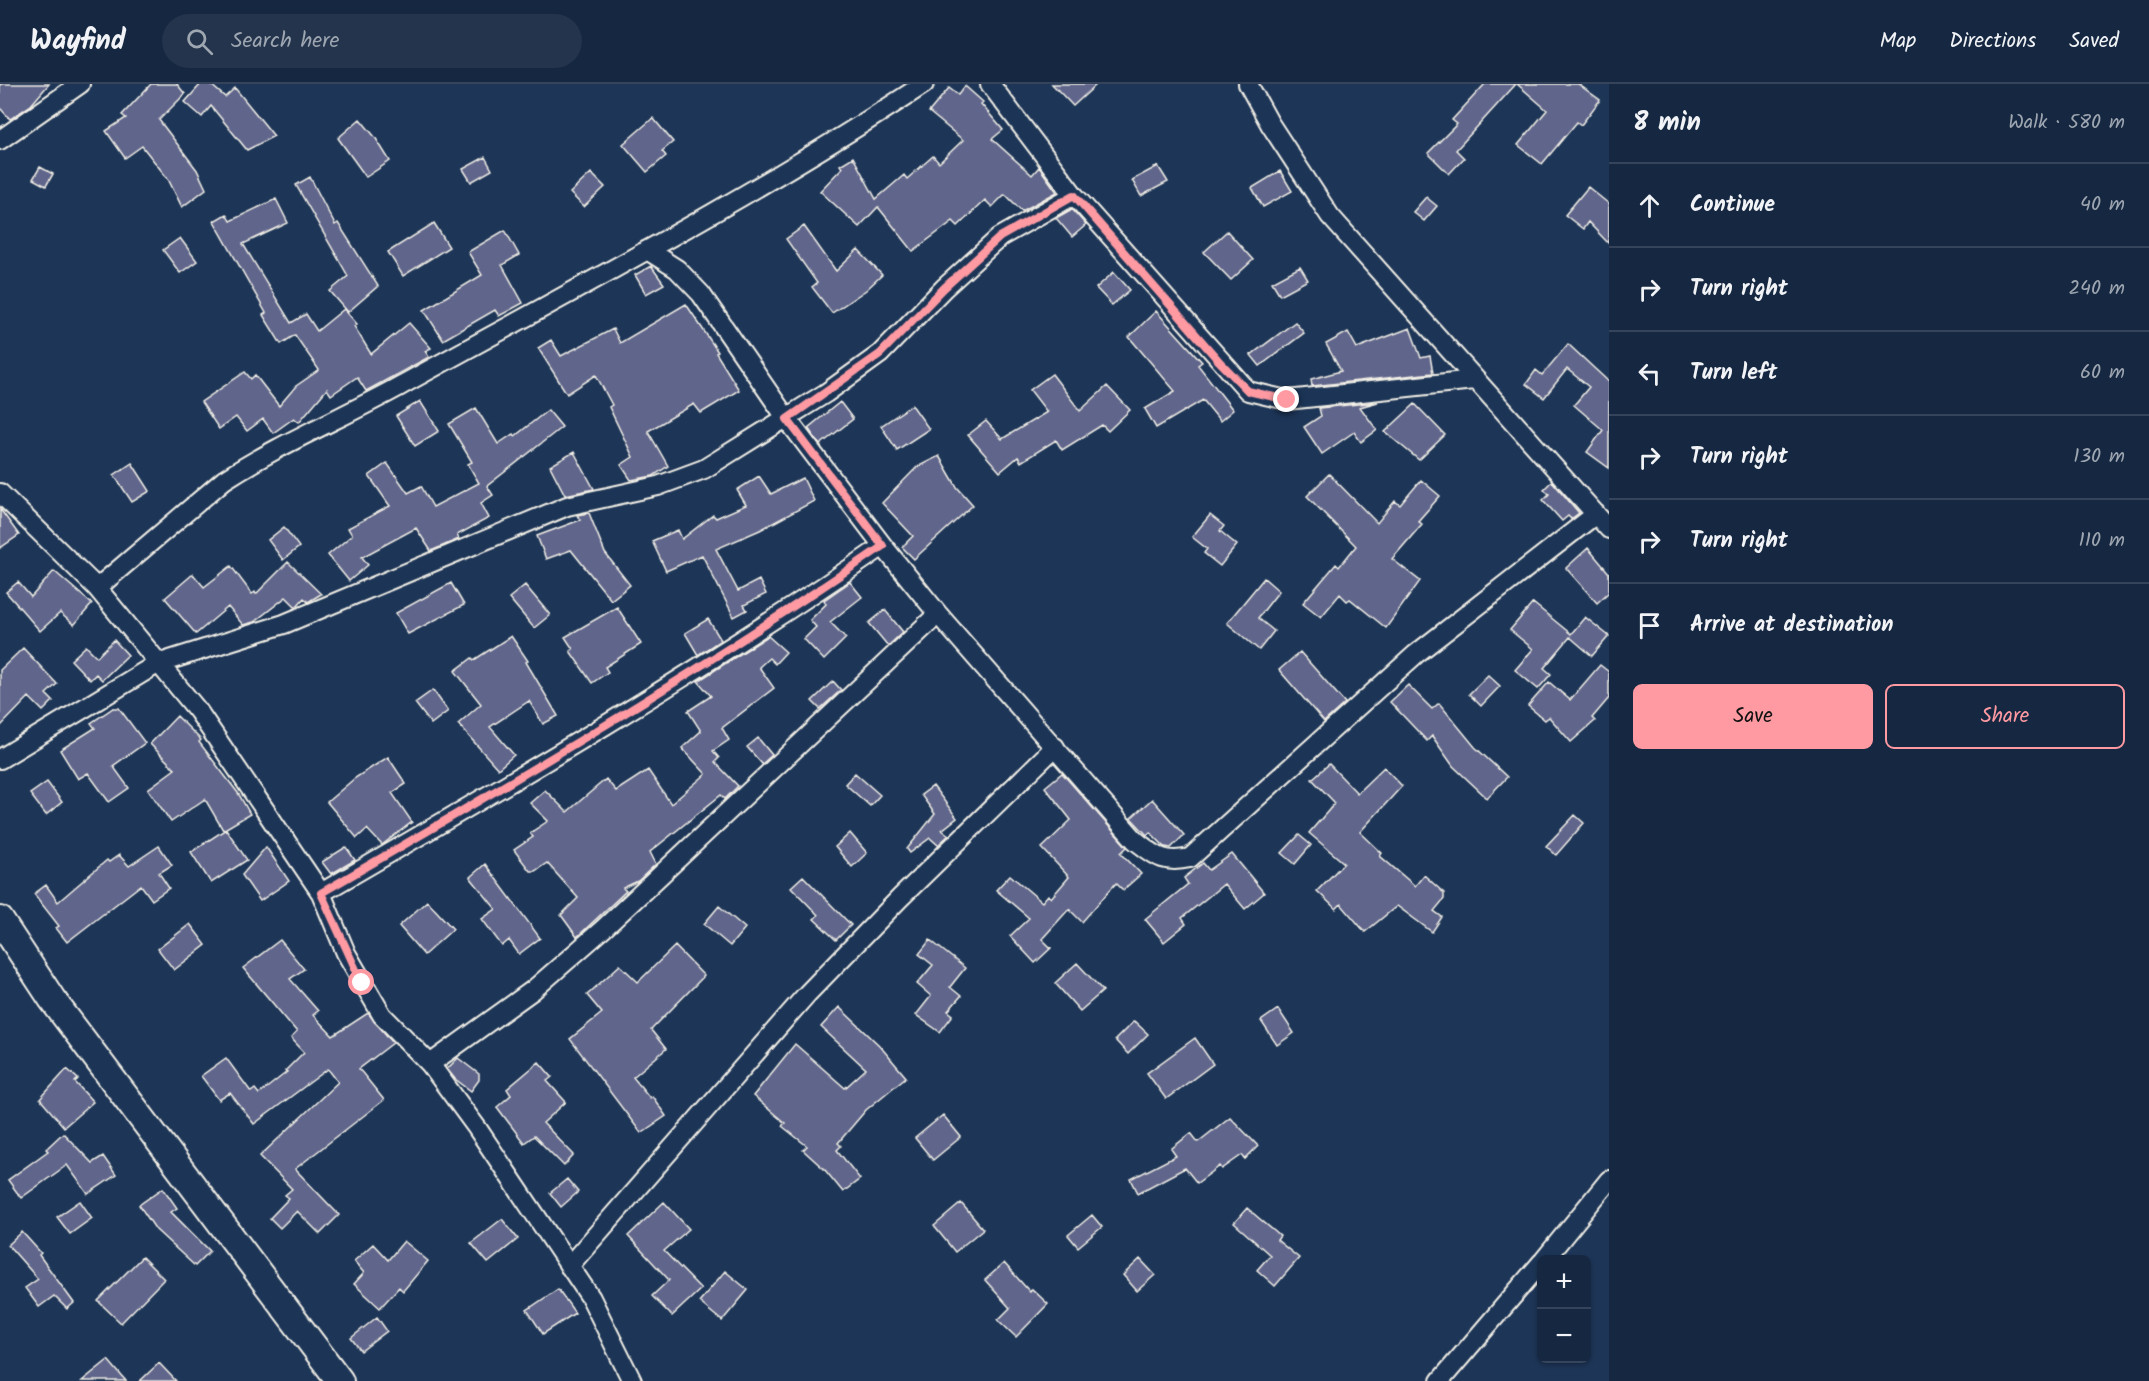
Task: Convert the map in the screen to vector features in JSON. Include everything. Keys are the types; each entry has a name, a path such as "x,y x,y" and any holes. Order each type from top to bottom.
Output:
{"street":[{"path":"0,140 80,84"},
{"path":"97,588 224,480 247,465 378,399 647,250 862,125 924,84"},
{"path":"990,84 1074,195 1248,391 1287,400 1474,380"},
{"path":"1248,84 1270,124 1330,216 1609,529"},
{"path":"0,759 157,664 284,624 567,506 658,486 704,469 787,419 880,354 944,288 1000,237 1074,195"},
{"path":"647,250 676,269 701,294 787,419 883,546 938,614 1135,840 1159,858 1173,862 1190,858 1416,654 1596,514"},
{"path":"0,493 97,588 157,664 198,711 321,893 346,953 382,1015 430,1064 477,1128 591,1298 632,1381"},
{"path":"321,893 535,768 778,618 883,546"},
{"path":"430,1064 533,990 603,929 938,614"},
{"path":"569,1266 807,994 1054,747"},
{"path":"0,920 52,999 340,1381"},
{"path":"1548,1255 1609,1180"},
{"path":"1440,1381 1537,1268"}],"building":[{"path":"0,84 49,84 31,105 10,119 0,108"},
{"path":"151,84 177,84 185,94 159,120 197,170 206,189 182,207 168,179 142,146 125,158 106,131 126,118 122,115"},
{"path":"201,84 210,84 225,97 235,88 274,136 247,150 211,106 202,117 185,102"},
{"path":"1052,84 1097,84 1073,106"},
{"path":"1485,84 1516,84 1456,150 1464,158 1449,174 1428,153 1457,124 1452,120"},
{"path":"1517,84 1578,84 1600,100 1581,125 1577,122 1542,164 1518,145 1547,110"},
{"path":"965,86 983,102 981,104 1003,130 992,139 1032,175 1039,167 1057,192 1022,211 1005,194 992,207 985,200 958,226 953,221 913,251 878,207 859,227 820,191 842,168 840,165 853,157 876,199 904,175 907,179 933,156 939,163 963,140 929,112 949,88 958,95"},
{"path":"653,118 673,142 662,151 666,156 647,172 623,144"},
{"path":"360,119 390,161 366,177 338,138"},
{"path":"485,157 492,170 471,182 463,169"},
{"path":"1158,166 1168,182 1141,196 1132,180"},
{"path":"40,167 53,174 46,186 33,179"},
{"path":"1280,171 1292,191 1263,207 1252,188"},
{"path":"591,173 605,187 584,207 570,193"},
{"path":"310,177 335,225 338,223 378,286 348,312 330,291 348,276 296,185"},
{"path":"1588,187 1609,204 1609,244 1588,222 1583,229 1565,215"},
{"path":"1426,197 1437,206 1424,221 1413,212"},
{"path":"276,199 288,223 243,244 291,323 306,314 317,331 344,309 357,324 354,326 371,354 409,323 431,348 425,351 429,357 366,391 357,377 331,395 327,389 299,422 294,418 273,433 263,419 247,431 236,417 219,429 201,402 245,372 251,379 255,375 279,406 296,386 319,370 295,335 281,344 263,315 266,313 214,221 226,214 230,221"},
{"path":"1072,209 1086,225 1072,237 1056,218"},
{"path":"434,223 449,247 403,276 388,252"},
{"path":"804,226 836,271 858,250 882,275 866,290 832,313 812,287 817,283 786,239"},
{"path":"505,230 519,255 502,265 523,303 499,316 495,310 443,340 424,310 482,275 468,252"},
{"path":"1227,231 1253,260 1231,280 1204,252"},
{"path":"180,238 197,261 180,273 163,250"},
{"path":"651,266 664,284 646,294 635,275"},
{"path":"1300,267 1308,280 1280,295 1272,282"},
{"path":"1114,272 1130,290 1112,305 1096,288"},
{"path":"686,304 718,352 716,353 739,390 701,413 694,404 648,431 668,466 653,476 631,480 621,465 633,457 609,407 612,405 596,375 567,394 538,348 551,340 561,356 613,329 620,343"},
{"path":"1156,311 1202,362 1198,365 1233,410 1220,421 1203,400 1156,428 1145,409 1175,391 1129,337"},
{"path":"1295,322 1304,333 1260,366 1251,355"},
{"path":"1410,328 1421,358 1430,356 1433,373 1312,386 1311,379 1341,371 1326,344 1348,332 1357,348"},
{"path":"1568,344 1609,382 1609,468 1587,452 1603,430 1574,405 1589,387 1567,369 1544,398 1526,384 1536,370 1542,375"},
{"path":"1052,374 1080,411 1107,386 1130,410 1108,431 1102,425 1062,450 1056,440 1021,462 1018,457 1000,472 968,435 986,421 1002,439 1047,412 1030,390"},
{"path":"420,401 439,431 415,446 396,416"},
{"path":"840,402 853,419 820,445 808,428"},
{"path":"1378,402 1360,407 1377,430 1361,442 1354,432 1322,454 1304,427 1321,416 1319,408"},
{"path":"1415,404 1445,435 1419,460 1385,432"},
{"path":"912,405 929,429 897,450 881,426"},
{"path":"476,408 498,444 513,434 515,436 548,410 562,427 487,486 493,495 481,503 489,518 457,535 459,539 431,551 416,528 362,557 368,565 349,581 328,555 352,535 348,528 390,506 369,476 387,463 408,493 421,486 433,507 479,483 468,464 472,462 449,424"},
{"path":"574,452 594,489 565,495 550,466"},
{"path":"939,456 957,487 973,505 914,559 902,547 913,536 882,503 917,467"},
{"path":"132,463 150,491 132,502 114,475"},
{"path":"1329,474 1377,523 1395,501 1400,505 1421,480 1440,496 1418,521 1422,524 1392,559 1420,581 1386,628 1350,599 1347,601 1340,594 1321,617 1303,603 1336,564 1339,567 1356,546 1307,496"},
{"path":"759,476 771,494 803,478 814,501 760,530 716,549 738,591 759,580 766,594 744,605 747,610 734,617 702,555 666,571 652,541 678,530 682,539 713,515 716,518 746,505 737,490"},
{"path":"1552,481 1579,513 1571,519 1568,516 1562,521 1543,500 1549,494 1544,489"},
{"path":"0,509 19,535 0,548"},
{"path":"589,513 605,553 630,585 611,600 571,550 546,559 537,536 580,520 577,515"},
{"path":"1210,515 1224,526 1220,531 1237,545 1220,566 1204,553 1207,549 1192,537"},
{"path":"284,527 299,547 283,560 268,540"},
{"path":"1588,548 1609,573 1609,592 1597,603 1566,568"},
{"path":"288,562 321,594 308,602 304,598 296,607 286,597 254,622 243,625 228,607 196,634 165,598 193,574 204,587 231,566 252,594 255,592 256,594"},
{"path":"54,571 92,604 74,625 60,613 40,631 6,592 18,582 31,597"},
{"path":"1264,578 1279,591 1258,618 1274,631 1259,650 1227,623"},
{"path":"850,582 862,597 830,622 846,638 824,660 804,639 816,627 810,620 826,604 824,600"},
{"path":"451,583 464,605 408,634 396,613"},
{"path":"525,585 550,615 534,628 509,598"},
{"path":"1533,603 1571,634 1585,617 1609,636 1592,656 1570,637 1544,668 1551,674 1538,689 1515,670 1533,649 1510,630"},
{"path":"617,607 641,644 605,667 608,672 592,683 570,651 573,649 565,637"},
{"path":"885,610 903,632 888,646 869,623"},
{"path":"708,619 721,640 698,655 685,633"},
{"path":"511,636 528,661 526,662 558,716 543,724 529,701 490,727 514,755 498,769 458,724 481,704 455,671 472,658 474,660"},
{"path":"768,636 786,652 775,664 769,658 759,667 774,688 722,728 729,740 713,751 719,758 715,762 738,786 725,799 721,795 650,852 656,864 638,881 623,888 626,891 577,937 561,915 578,898 547,863 535,871 530,871 514,850 533,837 530,833 548,821 530,803 545,790 567,812 606,779 616,791 648,770 671,804 706,774 682,748 701,731 688,711 711,696 698,681"},
{"path":"114,640 128,655 102,680 96,674 90,680 71,660 86,646 97,657"},
{"path":"23,648 57,684 46,694 53,701 43,711 29,697 0,727 0,670"},
{"path":"1300,652 1345,703 1324,722 1279,670"},
{"path":"1600,665 1609,672 1609,698 1592,718 1595,721 1571,742 1549,717 1545,720 1528,706 1549,682 1570,700"},
{"path":"1488,675 1500,686 1481,706 1469,694"},
{"path":"833,681 841,690 820,709 812,701"},
{"path":"1408,685 1432,709 1439,703 1475,747 1507,777 1487,798 1453,766 1432,736 1427,741 1390,702"},
{"path":"433,690 448,711 431,724 415,703"},
{"path":"113,708 119,708 145,743 113,766 129,788 109,802 88,773 78,779 60,750 95,728 91,723"},
{"path":"177,716 201,740 199,742 238,793 250,814 223,830 205,799 171,822 148,789 175,769 150,744"},
{"path":"758,738 772,755 762,764 747,747"},
{"path":"388,757 406,784 392,793 412,822 382,845 367,829 357,838 327,802 355,778"},
{"path":"1329,764 1357,793 1384,767 1402,786 1360,832 1382,853 1380,856 1415,886 1424,875 1444,893 1444,899 1434,911 1442,917 1432,932 1397,906 1365,932 1341,904 1336,909 1317,891 1344,863 1309,833 1335,803 1312,779"},
{"path":"855,773 880,795 870,806 845,784"},
{"path":"1062,773 1127,847 1121,853 1141,874 1123,890 1116,883 1082,922 1069,909 1042,939 1051,948 1035,963 1010,936 1029,918 996,890 1010,875 1042,902 1048,895 1051,898 1069,877 1042,848 1071,820 1045,787"},
{"path":"47,782 62,802 46,815 30,794"},
{"path":"933,786 957,818 942,830 949,835 938,845 930,838 910,853 907,849 935,814 921,795"},
{"path":"1152,799 1184,835 1171,848 1165,847 1150,832 1147,835 1131,818"},
{"path":"1575,815 1584,823 1556,855 1546,846"},
{"path":"226,829 247,860 211,883 191,852"},
{"path":"850,833 867,853 852,867 835,847"},
{"path":"1299,835 1311,845 1295,864 1282,853"},
{"path":"159,846 172,865 159,873 169,888 152,900 141,885 67,942 56,928 59,926 34,894 46,885 58,902 107,860 109,862 119,855 129,866"},
{"path":"266,847 289,881 260,901 242,875"},
{"path":"346,847 355,860 331,874 322,862"},
{"path":"1232,854 1264,893 1245,909 1224,884 1182,918 1186,924 1164,942 1145,919 1188,884 1184,878 1203,863 1209,870"},
{"path":"485,864 540,938 519,954 509,940 502,946 482,919 496,909 470,877"},
{"path":"803,876 851,925 836,940 814,919 818,915 791,887"},
{"path":"427,901 453,929 424,955 399,926"},
{"path":"719,906 745,928 730,946 704,924"},
{"path":"190,924 206,945 174,970 158,949"},
{"path":"280,940 304,969 290,979 318,1011 313,1015 333,1036 368,1013 393,1043 359,1069 384,1100 295,1169 339,1215 320,1234 297,1211 280,1228 270,1218 289,1198 285,1195 292,1189 260,1156 338,1082 328,1069 254,1124 230,1093 219,1100 201,1076 226,1058 251,1092 255,1089 259,1094 287,1072 285,1071 304,1052 291,1038 297,1032 243,968"},
{"path":"930,940 965,968 950,987 961,996 948,1011 953,1015 940,1032 916,1015 931,996 917,984 933,965 919,954"},
{"path":"675,946 704,976 651,1030 666,1049 633,1077 650,1098 652,1096 666,1116 641,1133 570,1039 602,1013 587,995 620,965 638,982"},
{"path":"1077,963 1103,991 1080,1011 1055,983"},
{"path":"839,1007 879,1045 906,1077 866,1110 838,1143 841,1146 837,1150 860,1179 843,1192 825,1170 803,1150 807,1146 782,1126 785,1123 753,1096 795,1044 845,1088 866,1069 821,1027"},
{"path":"1278,1009 1294,1033 1277,1045 1261,1021"},
{"path":"1134,1021 1148,1034 1128,1054 1115,1040"},
{"path":"1195,1038 1213,1064 1166,1099 1147,1073"},
{"path":"458,1058 479,1074 479,1080 471,1091 455,1079 447,1069"},
{"path":"539,1062 552,1077 547,1081 566,1102 543,1123 574,1155 564,1166 534,1136 524,1143 497,1107 511,1095 507,1089"},
{"path":"67,1069 78,1079 75,1082 93,1102 64,1127 40,1099"},
{"path":"943,1115 961,1137 933,1160 915,1138"},
{"path":"1230,1117 1258,1146 1245,1159 1242,1155 1222,1169 1220,1166 1197,1183 1185,1168 1138,1193 1131,1179 1176,1156 1171,1149 1191,1133 1198,1142"},
{"path":"63,1133 92,1163 103,1156 116,1175 88,1194 67,1165 21,1198 8,1180 48,1151 46,1149"},
{"path":"567,1179 578,1192 561,1207 550,1193"},
{"path":"163,1188 177,1208 171,1212 210,1251 195,1266 156,1230 139,1205"},
{"path":"80,1201 92,1218 70,1234 57,1217"},
{"path":"664,1202 689,1229 664,1251 701,1289 672,1316 652,1296 669,1280 628,1236"},
{"path":"961,1203 983,1229 955,1252 934,1226"},
{"path":"1247,1208 1280,1236 1277,1240 1299,1258 1275,1286 1257,1270 1270,1255 1234,1223"},
{"path":"1092,1215 1102,1227 1078,1247 1068,1235"},
{"path":"502,1219 518,1239 488,1263 471,1243"},
{"path":"22,1232 41,1253 39,1255 74,1303 67,1309 54,1296 39,1307 25,1288 38,1279 8,1245"},
{"path":"404,1241 428,1261 403,1291 399,1287 380,1308 354,1284 364,1273 354,1261 373,1244 388,1260"},
{"path":"142,1257 164,1279 121,1323 98,1301"},
{"path":"1140,1259 1155,1275 1137,1291 1123,1275"},
{"path":"1004,1263 1030,1292 1032,1289 1048,1304 1016,1337 998,1320 1010,1308 985,1280"},
{"path":"725,1271 748,1290 722,1321 699,1302"},
{"path":"558,1289 575,1313 543,1334 527,1310"},
{"path":"377,1317 387,1331 361,1351 351,1338"},
{"path":"108,1360 126,1381 82,1381"},
{"path":"159,1363 176,1381 140,1381"}],"route":[{"path":"362,983 346,953 321,893 456,815 778,618 883,546 787,419 880,354 944,288 1000,237 1074,195 1138,270 1248,391 1287,400"}]}
